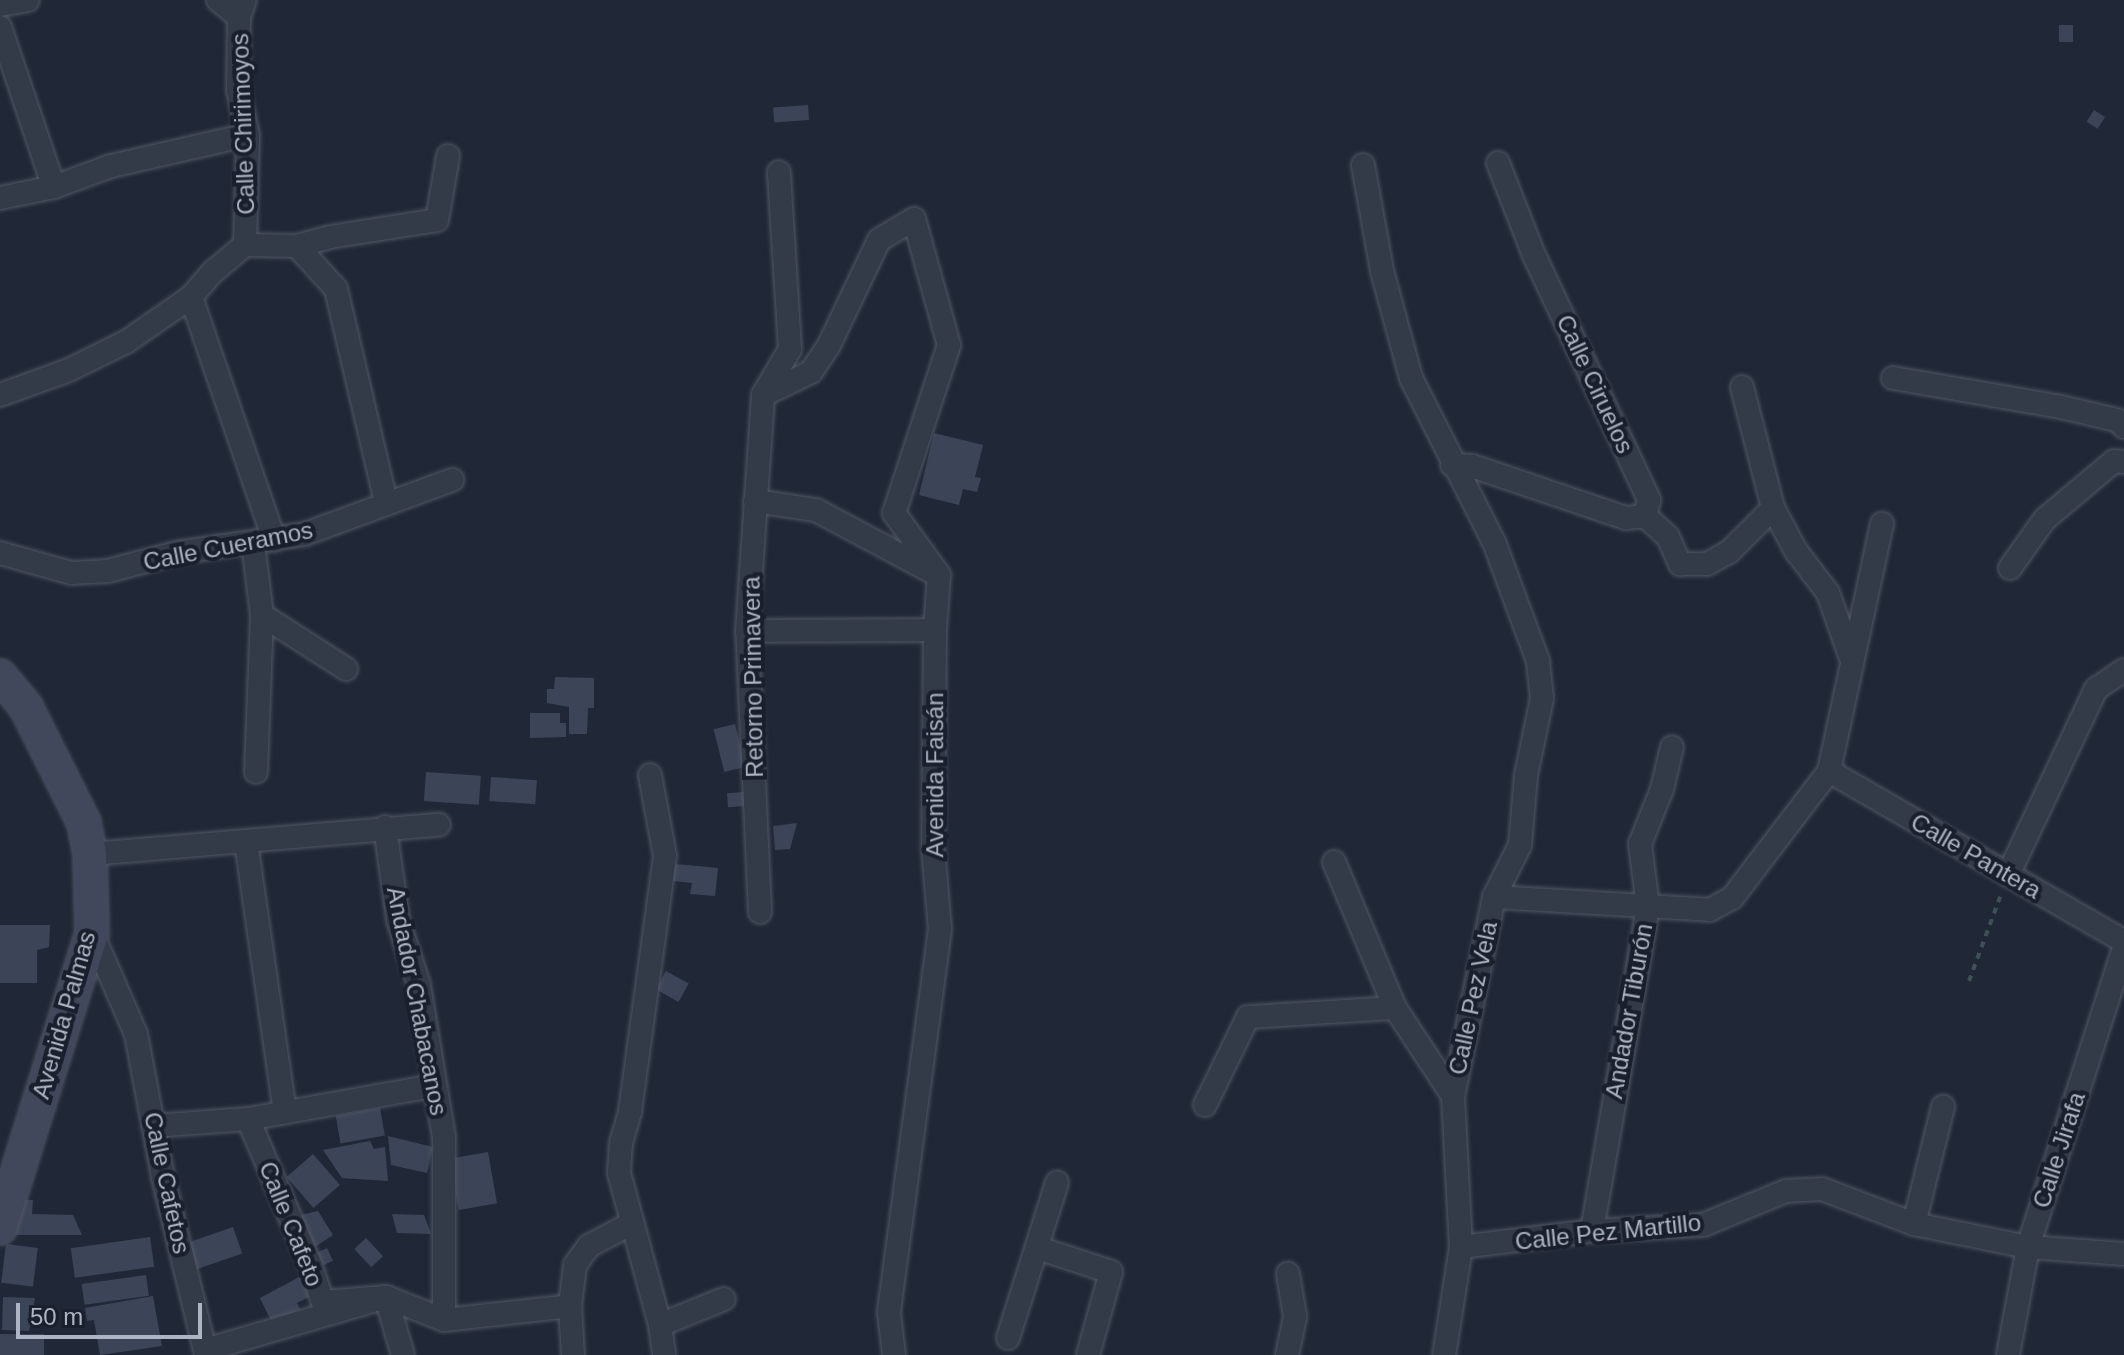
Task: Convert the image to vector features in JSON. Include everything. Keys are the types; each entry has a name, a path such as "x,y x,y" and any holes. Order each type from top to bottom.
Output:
{"main road":[{"name":"Avenida Palmas","path":"0,676 26,707 84,823 90,854 92,933 0,1228"}],"street":[{"path":"0,5 28,0"},
{"path":"218,0 242,8"},
{"name":"Calle Chirimoyos","path":"0,395 69,370 126,342 191,297 214,271 245,245 248,135 238,90 242,8"},
{"path":"0,27 54,187"},
{"path":"0,198 54,187 111,166 248,135"},
{"path":"245,245 297,246 330,237 437,220 448,156"},
{"name":"Calle Ciruelos","path":"1498,163 1533,253 1649,500 1645,516"},
{"path":"1363,165 1382,271 1411,378 1452,465 1494,542 1538,661 1542,698 1526,775 1520,845 1494,897"},
{"path":"763,395 790,349 779,172"},
{"path":"763,395 811,372 829,345 879,240 914,219 949,345 937,393 894,513 939,575"},
{"path":"297,246 336,289 386,502"},
{"path":"191,297 264,542 256,772"},
{"path":"1893,378 2061,407 2117,420 2124,427"},
{"path":"1742,387 1773,508 1796,551 1828,593 1852,661"},
{"name":"Retorno Primavera","path":"760,912 747,631 763,395"},
{"path":"2010,568 2045,519 2114,461 2124,462"},
{"path":"1452,465 1472,466 1626,518 1645,516 1668,537 1680,564 1707,564 1729,552 1773,508"},
{"name":"Calle Cueramos","path":"0,553 71,573 108,571 176,553 305,534 452,480"},
{"path":"755,501 816,510 939,575"},
{"path":"1829,771 1882,524"},
{"name":"Avenida Faisán","path":"894,1355 889,1313 940,929 933,848 935,630 939,575"},
{"path":"262,615 346,669"},
{"path":"747,631 935,630"},
{"path":"2008,875 2096,689 2124,670"},
{"name":"Andador Tiburón","path":"1592,1231 1648,907 1640,844 1662,789 1672,747"},
{"name":"Calle Pez Vela","path":"1444,1355 1461,1247 1453,1096 1494,897 1710,910 1732,898 1829,771"},
{"name":"Calle Pantera","path":"1829,771 2124,941"},
{"path":"650,775 665,856 619,1173 660,1325 664,1355"},
{"path":"90,854 385,827 439,825"},
{"name":"Andador Chabacanos","path":"385,827 398,920 419,985 433,1086 444,1138 444,1320"},
{"path":"246,842 285,1111"},
{"path":"1334,862 1395,1008 1453,1096"},
{"name":"Calle Cafetos","path":"92,933 136,1034 153,1126 205,1350 386,1297"},
{"name":"Calle Jirafa","path":"2012,1354 2028,1247 2124,948"},
{"path":"1205,1105 1248,1017 1395,1008"},
{"path":"153,1126 248,1119 433,1086"},
{"path":"1914,1224 1943,1107"},
{"name":"Calle Cafeto","path":"248,1119 311,1266 323,1302 386,1297"},
{"path":"1008,1338 1057,1183"},
{"name":"Calle Pez Martillo","path":"1461,1247 1592,1231 1703,1225 1786,1191 1822,1189 1914,1224 2028,1247 2124,1254"},
{"path":"573,1355 570,1306 575,1265 589,1246 632,1223"},
{"path":"1038,1248 1111,1272 1088,1355"},
{"path":"1287,1355 1295,1316 1288,1274"},
{"path":"386,1297 444,1320 570,1306"},
{"path":"386,1297 403,1355"},
{"path":"660,1325 724,1299"}],"path":[{"path":"1969,981 2008,875"}],"building":[{"path":"2059,25 2073,25 2073,42 2059,42"},
{"path":"808,105 809,120 774,122 773,107"},
{"path":"2094,110 2105,117 2098,129 2087,122"},
{"path":"934,433 983,445 975,477 981,478 977,492 963,489 959,505 919,495"},
{"path":"555,677 594,678 594,708 588,708 587,734 569,734 569,707 547,703 547,689 554,689"},
{"path":"530,713 560,713 560,723 566,723 566,737 530,738"},
{"path":"735,724 746,767 724,772 714,729"},
{"path":"426,772 481,776 479,805 424,801"},
{"path":"491,777 537,780 535,804 489,801"},
{"path":"744,792 745,806 728,807 727,793"},
{"path":"797,823 790,849 775,850 773,826"},
{"path":"675,864 718,868 715,896 690,894 692,883 673,881"},
{"path":"0,925 50,925 49,947 37,950 37,983 0,983"},
{"path":"666,971 689,984 679,1002 656,989"},
{"path":"380,1108 385,1136 341,1143 336,1116"},
{"path":"388,1136 433,1147 427,1173 391,1165"},
{"path":"370,1141 374,1149 385,1147 388,1181 342,1178 323,1150"},
{"path":"488,1152 497,1203 459,1210 450,1159"},
{"path":"313,1154 340,1185 313,1208 287,1177"},
{"path":"15,1199 33,1200 32,1214 73,1215 82,1235 6,1235"},
{"path":"318,1211 333,1235 312,1249 292,1217"},
{"path":"392,1214 424,1215 431,1234 397,1233"},
{"path":"233,1227 242,1253 196,1269 187,1243"},
{"path":"150,1237 154,1267 75,1278 71,1248"},
{"path":"366,1238 383,1256 371,1267 354,1249"},
{"path":"6,1244 38,1248 33,1287 1,1283"},
{"path":"327,1248 333,1261 319,1267 313,1254"},
{"path":"146,1275 149,1296 85,1305 82,1284"},
{"path":"303,1275 313,1295 297,1303 300,1309 272,1323 260,1298"},
{"path":"153,1296 162,1346 100,1355 94,1320 87,1321 85,1308"},
{"path":"3,1297 35,1298 29,1331 2,1330"},
{"path":"0,1334 44,1334 44,1355 0,1355"}]}
